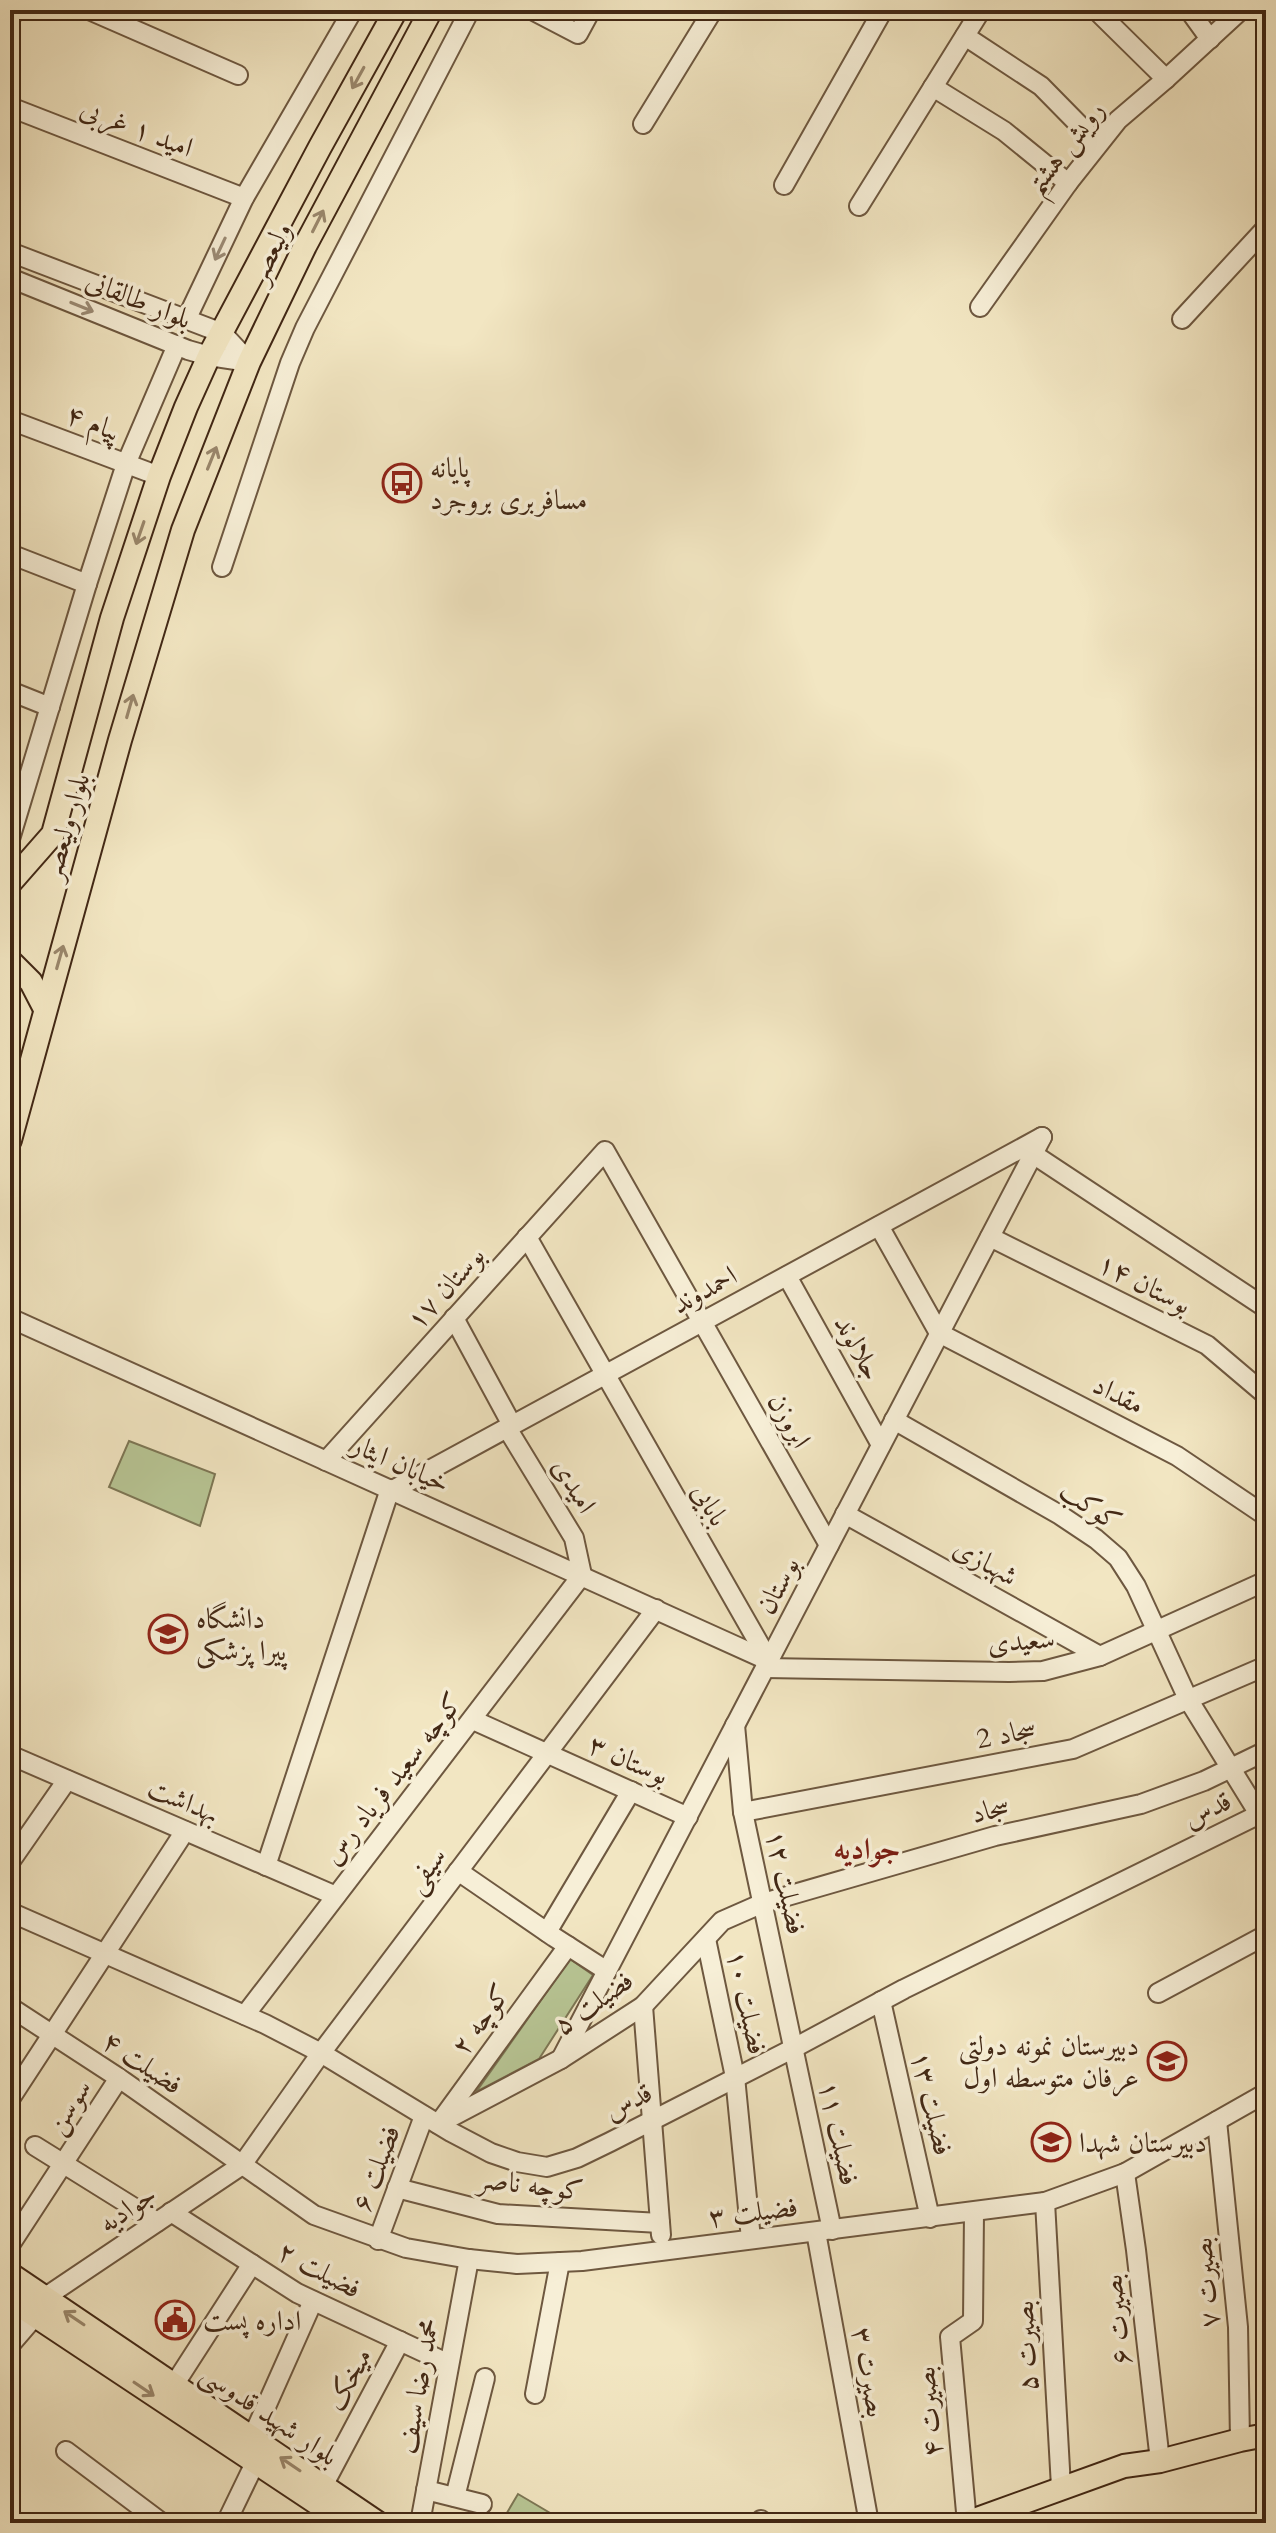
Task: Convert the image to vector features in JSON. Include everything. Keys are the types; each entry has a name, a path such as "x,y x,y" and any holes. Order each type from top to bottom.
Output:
{"main road":[{"name":"ولیعصر","path":"186,407 192,350 222,333 396,10"},
{"name":"ولیعصر","path":"183,530 249,362 312,232 431,10"},
{"name":"بلوار ولیعصر","path":"14,871 53,834 112,618 159,476 186,407"},
{"name":"بلوار ولیعصر","path":"10,1140 149,638 183,530"},
{"path":"10,961 31,982 45,1009"},
{"name":"بلوار شهید قدوسی","path":"10,2274 40,2307 255,2463 347,2523"},
{"name":"بلوار شهید قدوسی","path":"10,2299 40,2307 174,2385 378,2523"},
{"path":"966,2523 1124,2466 1160,2461 1266,2435"},
{"path":"1007,2523 1160,2461"}],"street":[{"path":"10,20 14,10"},
{"path":"89,10 238,75"},
{"path":"10,839 126,464 192,350 193,321 244,198 353,10"},
{"path":"222,567 300,340 470,10"},
{"path":"532,10 578,34 591,10"},
{"path":"643,124 713,10"},
{"path":"784,185 883,10"},
{"path":"859,206 981,10"},
{"path":"1096,10 1166,79"},
{"path":"1189,10 1210,39"},
{"name":"رویش هشتم","path":"980,307 1068,183 1118,120 1241,10"},
{"path":"965,36 1041,86 1098,144"},
{"path":"933,87 1004,131 1068,183"},
{"name":"امید ۱ غربی","path":"10,107 244,198"},
{"path":"1182,319 1266,228"},
{"name":"بلوار طالقانی","path":"10,252 222,333"},
{"name":"بلوار طالقانی","path":"10,278 192,350 249,362"},
{"path":"222,333 249,362"},
{"name":"پیام ۴","path":"10,420 159,476"},
{"path":"10,554 87,584"},
{"path":"10,691 50,707"},
{"path":"1037,1145 1266,1308"},
{"name":"احمدوند","path":"392,1490 879,1226 1037,1145"},
{"name":"بوستان","path":"561,2059 1037,1145"},
{"name":"بوستان ۱۷","path":"326,1461 605,1151"},
{"name":"ابروزن","path":"605,1151 829,1545"},
{"path":"879,1226 939,1333"},
{"name":"بابایی","path":"527,1237 767,1664"},
{"name":"بوستان ۱۴","path":"990,1237 1207,1345 1266,1395"},
{"name":"جلالوند","path":"787,1276 881,1445"},
{"name":"خیابان ایثار","path":"10,1318 582,1575 767,1664"},
{"name":"امیدی","path":"454,1318 510,1427 574,1538 582,1575"},
{"name":"مقداد","path":"939,1333 1177,1456 1266,1516"},
{"name":"کوکب","path":"894,1420 1060,1515 1118,1558 1136,1586 1188,1699 1230,1768 1263,1813"},
{"path":"266,1866 392,1490"},
{"name":"شهبازی","path":"845,1514 1100,1656"},
{"name":"کوچه سعید فریاد رس","path":"245,2015 582,1575"},
{"name":"سعیدی","path":"767,1664 1043,1671 1100,1656 1266,1581"},
{"name":"سیفی","path":"242,2165 321,2053 656,1609"},
{"name":"سجاد 2","path":"743,1812 1073,1749 1266,1666"},
{"name":"بوستان ۳","path":"473,1720 688,1817"},
{"name":"فضیلت ۱۲","path":"735,1725 743,1812 794,2048"},
{"name":"سجاد","path":"763,1903 995,1836 1141,1804 1204,1781 1266,1751"},
{"name":"بهداشت","path":"10,1755 336,1896"},
{"path":"10,1862 67,1780"},
{"path":"547,1932 631,1791"},
{"name":"قدس","path":"10,1912 245,2015 321,2053 491,2153 517,2162 547,2167 577,2158 881,2001 1263,1813"},
{"path":"10,2099 185,1831"},
{"path":"458,1871 607,1971"},
{"name":"فضیلت ۵","path":"431,2120 561,2059 643,2006 722,1921 763,1903"},
{"path":"1158,1993 1266,1935"},
{"name":"فضیلت ۱۰","path":"706,1939 735,2077 751,2239"},
{"name":"کوچه ۲","path":"431,2120 568,1946"},
{"name":"فضیلت ۱۳","path":"881,2001 930,2218"},
{"path":"643,2006 662,2250"},
{"name":"فضیلت ۴","path":"10,2007 119,2078 242,2165"},
{"name":"فضیلت ۱۱","path":"794,2048 824,2231"},
{"name":"سوسن","path":"10,2245 119,2078"},
{"name":"فضیلت ۳","path":"242,2165 314,2215 378,2240 469,2259 517,2264 560,2262 1045,2202 1125,2173 1266,2093"},
{"name":"فضیلت ۶","path":"378,2240 397,2188 431,2120"},
{"name":"بصیرت ۷","path":"1217,2121 1238,2327 1240,2440"},
{"name":"فضیلت ۲","path":"35,2146 63,2166 252,2264 313,2301 449,2364"},
{"name":"جوادیه","path":"10,2345 40,2307 242,2165"},
{"name":"بصیرت ۶","path":"1125,2173 1160,2461"},
{"name":"کوچه ناصر","path":"397,2188 498,2214 660,2223"},
{"name":"بصیرت ۵","path":"1045,2202 1061,2487"},
{"name":"بصیرت ۴","path":"966,2523 950,2337 973,2321 974,2213"},
{"name":"بصیرت ۳","path":"824,2231 869,2523"},
{"name":"محمد رضا سیف","path":"420,2523 469,2259"},
{"path":"535,2394 560,2262"},
{"path":"174,2385 252,2264"},
{"path":"252,2438 313,2301"},
{"name":"میخک","path":"323,2486 400,2341"},
{"path":"455,2497 485,2378"},
{"path":"66,2451 162,2523"},
{"path":"226,2523 255,2463"},
{"path":"426,2490 482,2504"}],"green space":[{"path":"129,1441 215,1474 200,1526 109,1487"},
{"path":"570,1959 593,1975 539,2059 476,2092"},
{"path":"518,2494 567,2523 501,2523"}],"place":[{"name":"پایانه مسافربری بروجرد","path":"402,483"},
{"name":"دانشگاه پیرا پزشکی","path":"168,1634"},
{"name":"دبیرستان نمونه دولتی عرفان متوسطه اول","path":"1167,2061"},
{"name":"دبیرستان شهدا","path":"1051,2142"},
{"name":"اداره پست","path":"175,2320"}],"district":[{"name":"جوادیه","path":"867,1849"}]}
